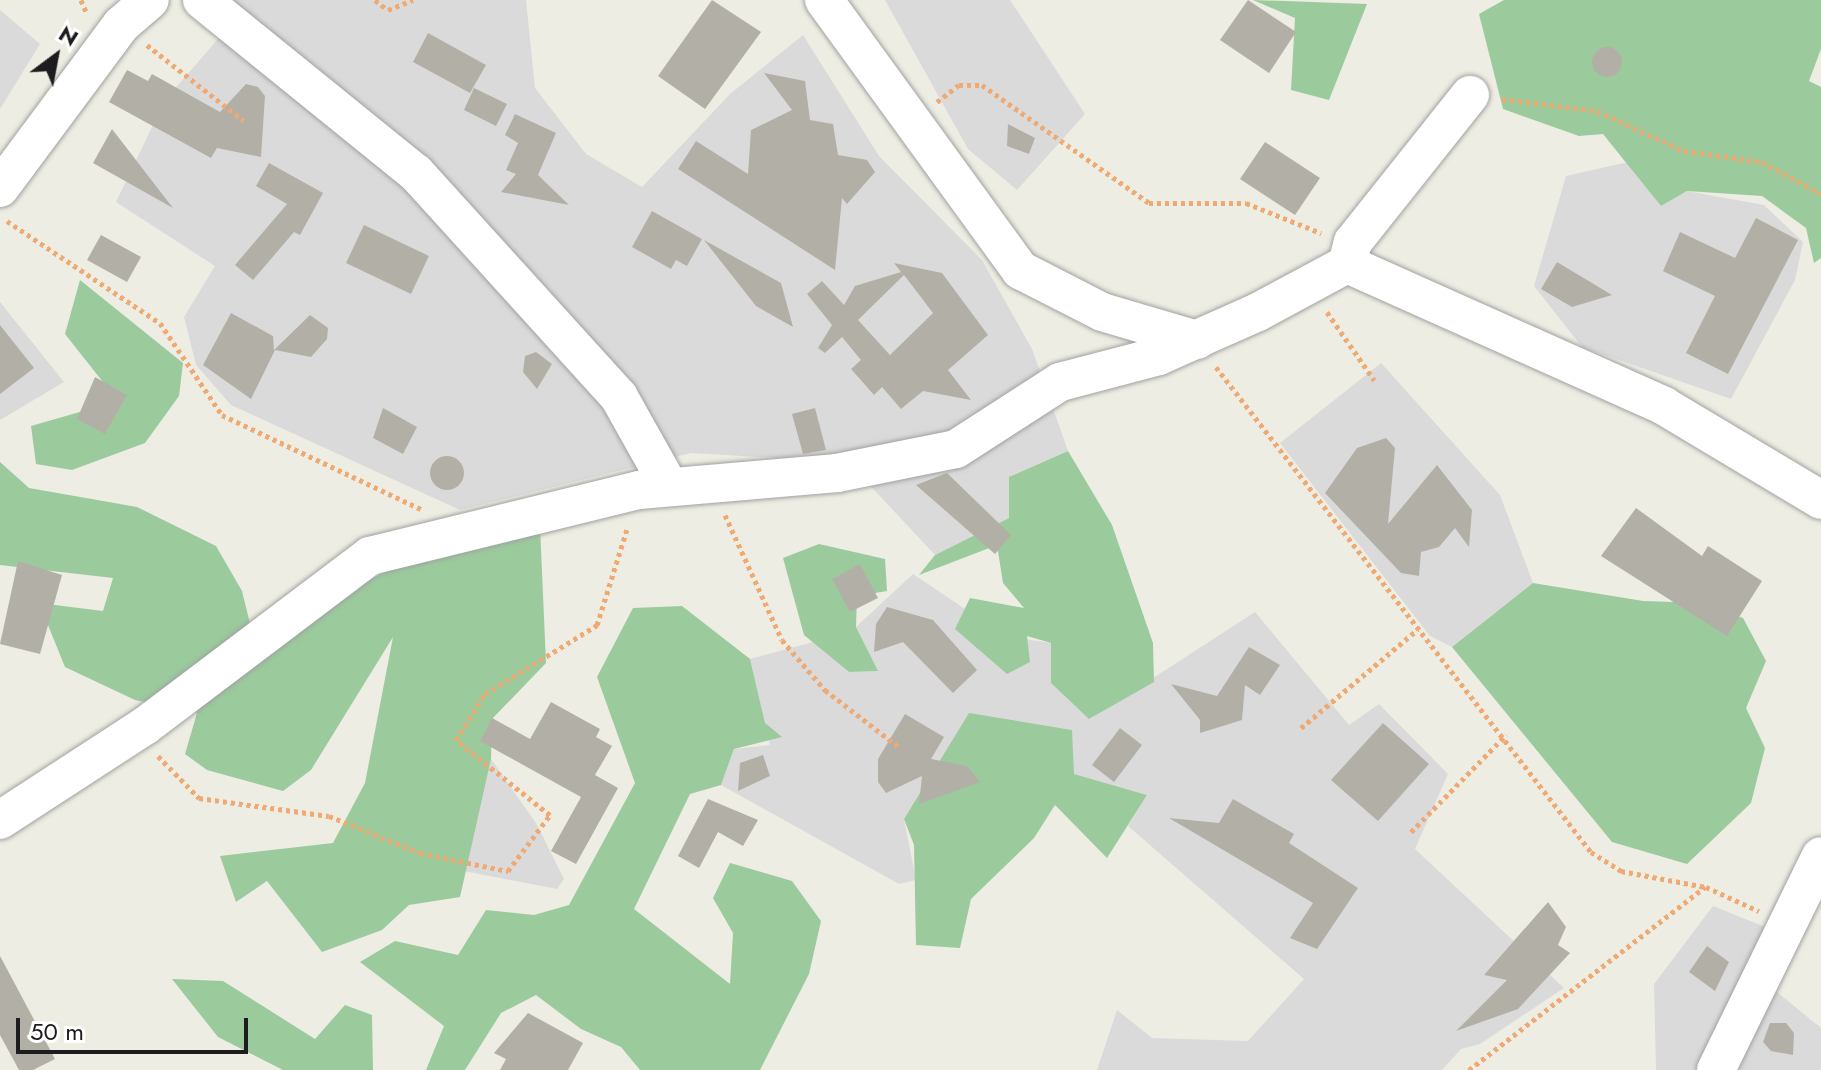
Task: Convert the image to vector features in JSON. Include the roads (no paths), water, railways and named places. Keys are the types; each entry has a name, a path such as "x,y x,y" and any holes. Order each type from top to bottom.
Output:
{"street":[{"path":"0,188 121,25 150,0"},
{"path":"202,0 416,173 619,397 654,488"},
{"path":"824,0 943,172 1039,285 1162,335 1197,340"},
{"path":"0,820 135,732 370,556 463,530 654,488 708,481 837,473 956,449 1060,382 1197,340 1301,286 1350,253 1470,95"},
{"path":"1350,253 1664,406 1821,500"},
{"path":"1716,1070 1821,856"}]}
